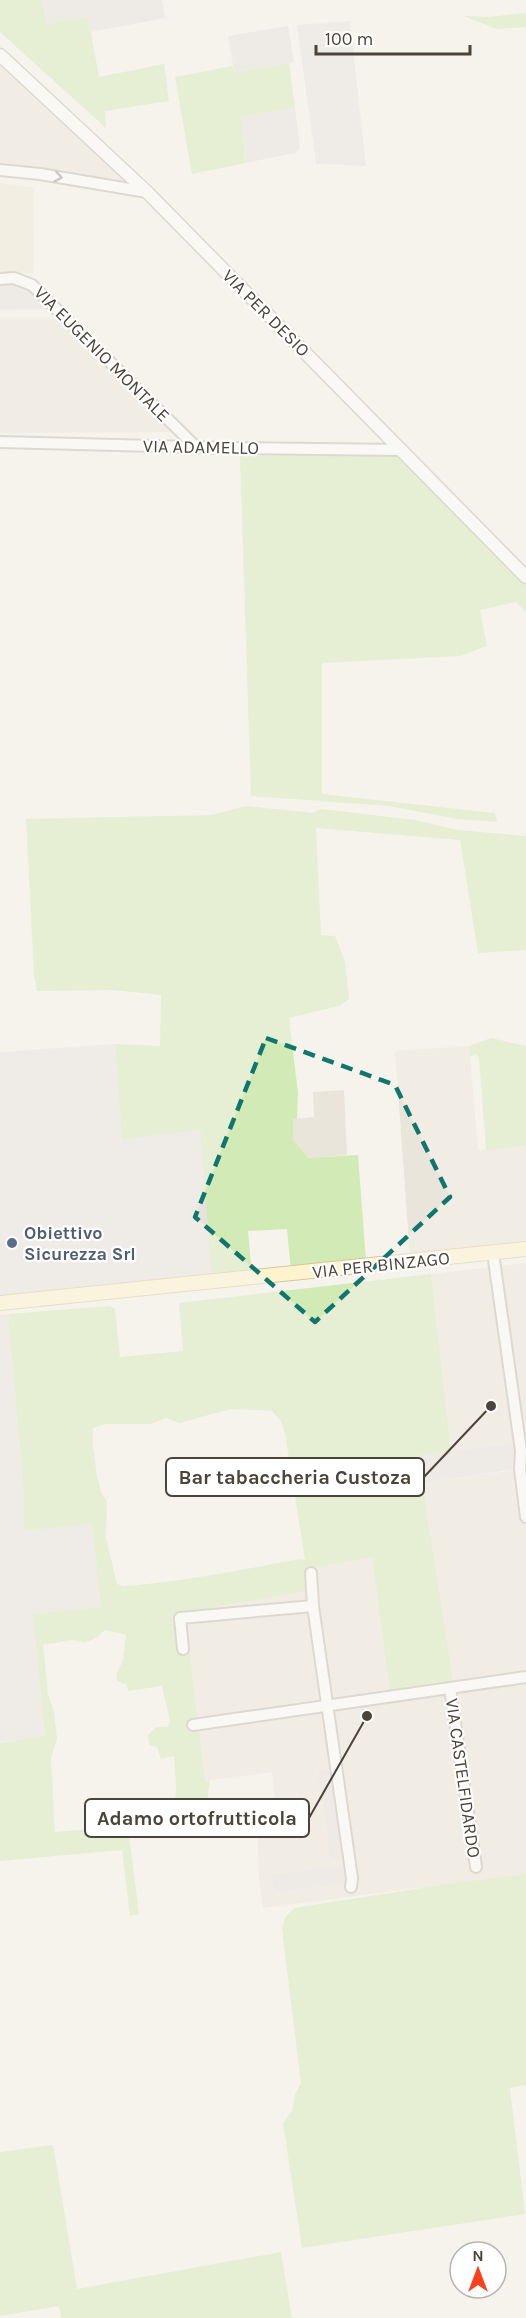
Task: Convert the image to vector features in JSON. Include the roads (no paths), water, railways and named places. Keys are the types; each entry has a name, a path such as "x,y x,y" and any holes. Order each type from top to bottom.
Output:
{"main road":[{"name":"VIA PER BINZAGO","path":"0,1303 526,1249"}],"street":[{"name":"VIA PER DESIO","path":"0,54 147,192 526,577"},
{"path":"0,170 40,174 147,192"},
{"name":"VIA EUGENIO MONTALE","path":"0,279 14,278 32,285 196,447"},
{"name":"VIA ADAMELLO","path":"0,442 402,450"},
{"path":"493,1253 523,1469 526,1517"},
{"path":"311,1573 313,1606 329,1706 352,1878 351,1887"},
{"path":"183,1650 180,1618 313,1606"},
{"path":"193,1725 526,1677"},
{"name":"VIA CASTELFIDARDO","path":"450,1688 476,1867"}],"place":[{"name":"Obiettivo Sicurezza Srl","path":"12,1243"},
{"name":"Bar tabaccheria Custoza","path":"491,1406"},
{"name":"Adamo ortofrutticola","path":"367,1716"}]}
